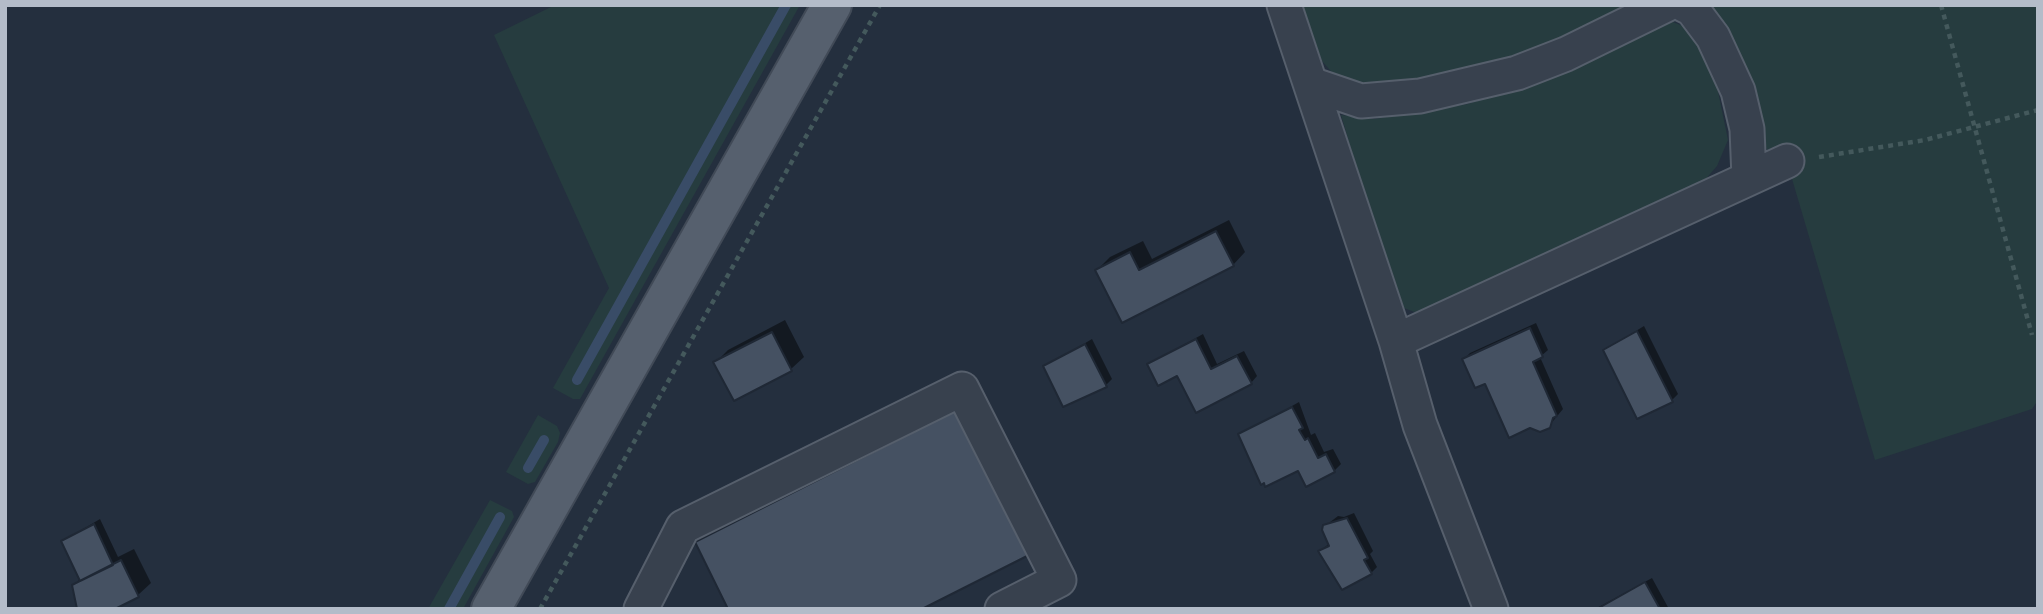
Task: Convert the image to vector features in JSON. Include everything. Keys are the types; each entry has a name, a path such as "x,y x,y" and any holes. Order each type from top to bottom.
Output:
{"main road":[{"path":"491,609 832,5"}],"street":[{"path":"1284,5 1396,341 1420,425 1491,609"},
{"path":"1311,84 1361,101 1420,96 1517,73 1566,54 1666,5"},
{"path":"1684,5 1692,9 1713,37 1738,91 1747,129 1749,178"},
{"path":"1396,341 1787,162"},
{"path":"642,609 683,527 962,389 1059,580 1002,609"}],"path":[{"path":"540,609 880,5"},
{"path":"1941,5 2032,335"},
{"path":"1787,162 1925,140 2038,110"}],"green space":[{"path":"555,5 800,5 580,399 573,399 553,388 609,288 494,35"},
{"path":"1299,5 1637,5 1517,59 1417,84 1351,86 1336,77 1322,61"},
{"path":"1702,5 2038,5 2038,400 2032,409 1875,460 1782,145 1767,150 1754,106"},
{"path":"1670,21 1691,29 1713,67 1728,140 1717,166 1697,189 1417,313 1404,308 1386,267 1341,115 1374,119 1468,104 1569,68"},
{"path":"538,415 557,426 560,433 558,442 535,482 528,484 506,472"},
{"path":"490,500 512,511 514,517 463,609 428,609"}],"building":[{"path":"1216,231 1234,266 1122,323 1095,270 1130,252 1139,270"},
{"path":"1530,328 1543,357 1533,362 1557,416 1553,418 1550,428 1540,432 1530,428 1509,438 1485,384 1475,388 1462,359"},
{"path":"1637,331 1673,402 1637,419 1603,350"},
{"path":"772,332 792,371 734,401 713,362"},
{"path":"1196,339 1211,369 1237,356 1252,384 1196,413 1177,376 1158,386 1147,364"},
{"path":"1085,344 1107,387 1063,407 1043,366"},
{"path":"1292,407 1303,428 1299,430 1305,440 1308,438 1318,458 1326,454 1335,472 1306,487 1298,471 1265,487 1264,483 1261,485 1238,434"},
{"path":"958,409 1031,554 922,609 728,609 695,542"},
{"path":"1347,518 1368,558 1364,560 1372,574 1342,590 1318,551 1329,546 1322,530 1323,525"},
{"path":"94,524 113,565 80,581 61,541"},
{"path":"121,560 139,597 115,609 77,609 72,585"},
{"path":"1645,582 1660,609 1597,609"}],"waterway":[{"path":"577,380 786,5"},
{"path":"528,468 544,440"},
{"path":"449,609 500,517"}]}
